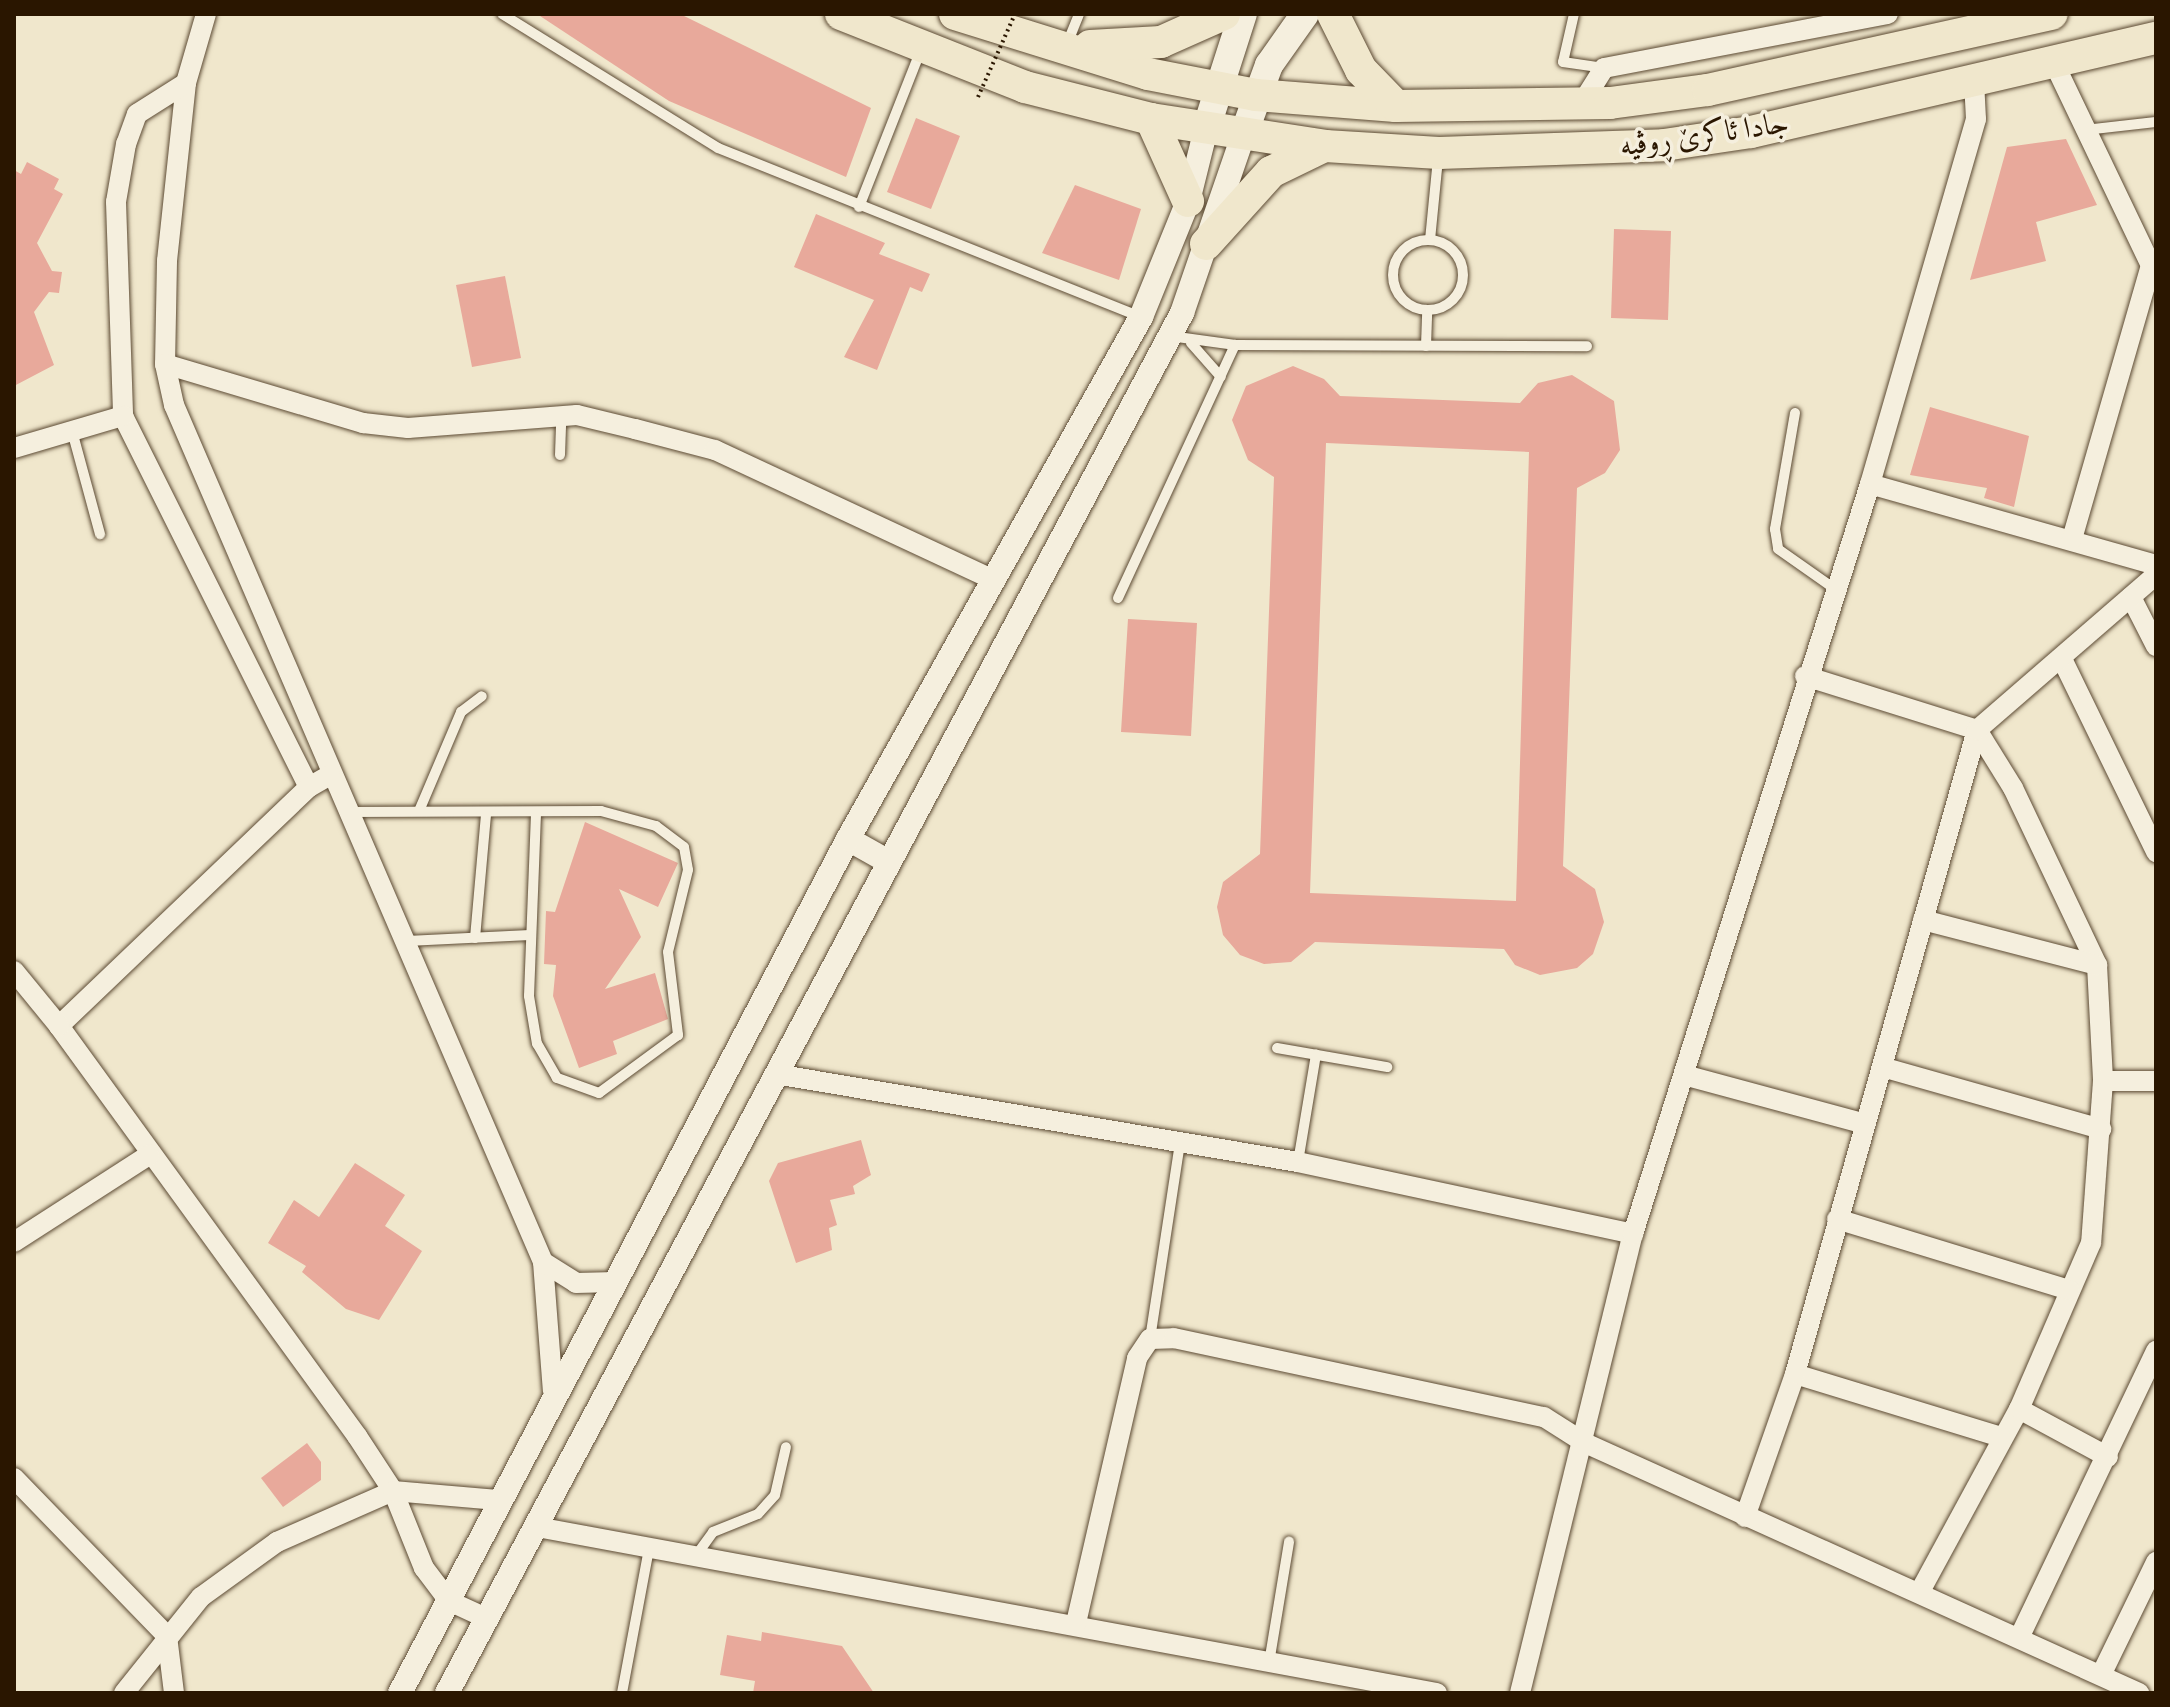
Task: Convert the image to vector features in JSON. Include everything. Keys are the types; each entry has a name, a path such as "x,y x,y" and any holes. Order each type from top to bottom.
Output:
{"highway":[{"name":"جادا ئاکرێ ڕوڤیە","path":"841,14 1025,87 1151,119 1243,136 1325,146 1439,153 1664,145 2054,63 2156,38"},
{"name":"جادا ئاکرێ ڕوڤیە","path":"955,14 1217,88 1256,95 1396,106 1582,103 1737,84 2052,14"},
{"path":"1066,46 1161,42 1224,14"},
{"path":"1333,14 1361,70 1396,106"},
{"path":"1151,119 1188,201"},
{"path":"1206,244 1271,172 1325,146"}],"main road":[{"path":"1206,129 1243,14"},
{"path":"1243,136 1256,95 1305,14"}],"street":[{"path":"206,14 186,83 165,364 192,453 346,812 407,941 543,1262 553,1391"},
{"path":"1582,103 1604,68 1886,14"},
{"path":"2054,63 2153,271 2072,539"},
{"path":"1520,1693 1585,1443 1633,1234 1805,676 1870,484 1976,119 1974,80"},
{"path":"186,83 137,114 126,144 116,202 123,416 309,787"},
{"path":"400,1693 553,1391 616,1282 848,839 990,578 1141,317 1188,201 1206,129"},
{"path":"447,1693 889,862 1180,340 1206,244 1243,136"},
{"path":"165,364 363,423 408,428 561,417 715,450 990,578"},
{"path":"14,448 123,416"},
{"path":"1870,484 2156,565"},
{"path":"1745,1517 1795,1374 1977,730 2156,575"},
{"path":"2131,597 2156,646"},
{"path":"2062,659 2156,852"},
{"path":"1805,676 1977,730 2013,788 2097,965 2103,1081 2091,1243 2019,1409 2001,1437 1919,1593"},
{"path":"59,1026 309,787 330,775"},
{"path":"848,839 889,862"},
{"path":"1923,920 2097,965"},
{"path":"14,971 59,1026 393,1491 424,1568 449,1601 486,1618"},
{"path":"1882,1067 2101,1129"},
{"path":"775,1074 1298,1162 1633,1234"},
{"path":"1684,1075 1865,1124"},
{"path":"2103,1081 2156,1081"},
{"path":"14,1242 149,1155"},
{"path":"1837,1219 2069,1290"},
{"path":"543,1262 576,1283 616,1282"},
{"path":"1076,1623 1137,1358 1150,1339 1544,1417 1585,1443 1745,1517 2020,1636 2139,1693"},
{"path":"2020,1636 2156,1351"},
{"path":"1795,1374 2001,1437"},
{"path":"2019,1409 2108,1457"},
{"path":"14,1478 167,1636 174,1693"},
{"path":"124,1693 167,1636 231,1572 277,1542 393,1491 498,1500"},
{"path":"537,1527 695,1558 1270,1657 1437,1693"},
{"path":"2101,1675 2156,1562"}],"lane":[{"path":"502,14 718,148 859,207 1141,317"},
{"path":"1066,46 1079,14"},
{"path":"1574,14 1563,62 1604,68"},
{"path":"859,207 922,46"},
{"path":"2085,130 2156,122"},
{"path":"1430,240 1439,153"},
{"path":"1430,240 1458,256 1464,277 1448,304 1427,310 1397,291 1394,268 1407,247 1430,240"},
{"path":"1426,346 1427,310"},
{"path":"1180,340 1235,345 1587,346"},
{"path":"1180,340 1221,377"},
{"path":"1118,598 1235,345"},
{"path":"1795,413 1775,529 1778,549 1835,589"},
{"path":"560,455 561,417"},
{"path":"72,431 100,534"},
{"path":"419,811 461,712 482,696"},
{"path":"346,812 536,812 633,817 684,847 688,870 669,927 667,975 678,1027 672,1045 599,1093 557,1078 537,1044 530,935 536,812"},
{"path":"475,938 486,814"},
{"path":"407,941 530,935"},
{"path":"1277,1048 1387,1067"},
{"path":"1298,1162 1316,1055"},
{"path":"1150,1339 1180,1142"},
{"path":"695,1558 713,1532 758,1514 775,1495 786,1447"},
{"path":"1270,1657 1289,1542"},
{"path":"622,1693 649,1549"}],"path":[{"path":"978,97 1015,14"}],"building":[{"path":"537,14 680,14 871,108 846,177 669,101"},
{"path":"916,118 960,136 931,209 887,192"},
{"path":"2066,139 2097,205 2036,222 2046,261 1970,280 2007,147"},
{"path":"27,162 59,179 54,189 63,194 37,243 52,271 62,272 59,293 49,292 34,312 54,365 14,386 14,170 21,174"},
{"path":"1075,185 1141,209 1119,280 1042,253"},
{"path":"816,214 885,243 879,254 930,274 922,292 910,287 877,370 844,357 874,300 794,267"},
{"path":"1614,229 1671,231 1668,320 1611,318"},
{"path":"505,276 521,358 472,367 456,285"},
{"path":"1293,366 1324,379 1340,396 1520,403 1538,383 1572,375 1614,401 1620,450 1605,473 1577,488 1563,866 1595,889 1604,922 1593,954 1577,968 1540,975 1515,965 1504,949 1315,942 1291,962 1264,964 1240,955 1223,935 1217,907 1223,882 1260,854 1274,477 1248,460 1232,420 1246,386","holes":["1326,443 1529,452 1516,901 1310,893"]},
{"path":"1930,407 2029,436 2014,507 1984,498 1987,488 1910,475"},
{"path":"1128,619 1197,623 1191,736 1121,732"},
{"path":"585,822 678,863 658,907 619,889 641,937 605,989 655,973 668,1019 613,1041 617,1054 579,1068 553,996 556,965 544,964 546,911 555,912"},
{"path":"861,1140 871,1175 853,1186 855,1194 830,1200 837,1225 829,1228 832,1250 796,1263 769,1181 778,1163"},
{"path":"355,1163 405,1195 385,1226 422,1251 379,1320 346,1309 302,1272 306,1266 268,1243 294,1200 319,1217"},
{"path":"307,1443 321,1462 321,1480 283,1507 261,1478"},
{"path":"762,1632 842,1646 874,1693 753,1693 755,1681 720,1675 727,1635 761,1641"}]}
